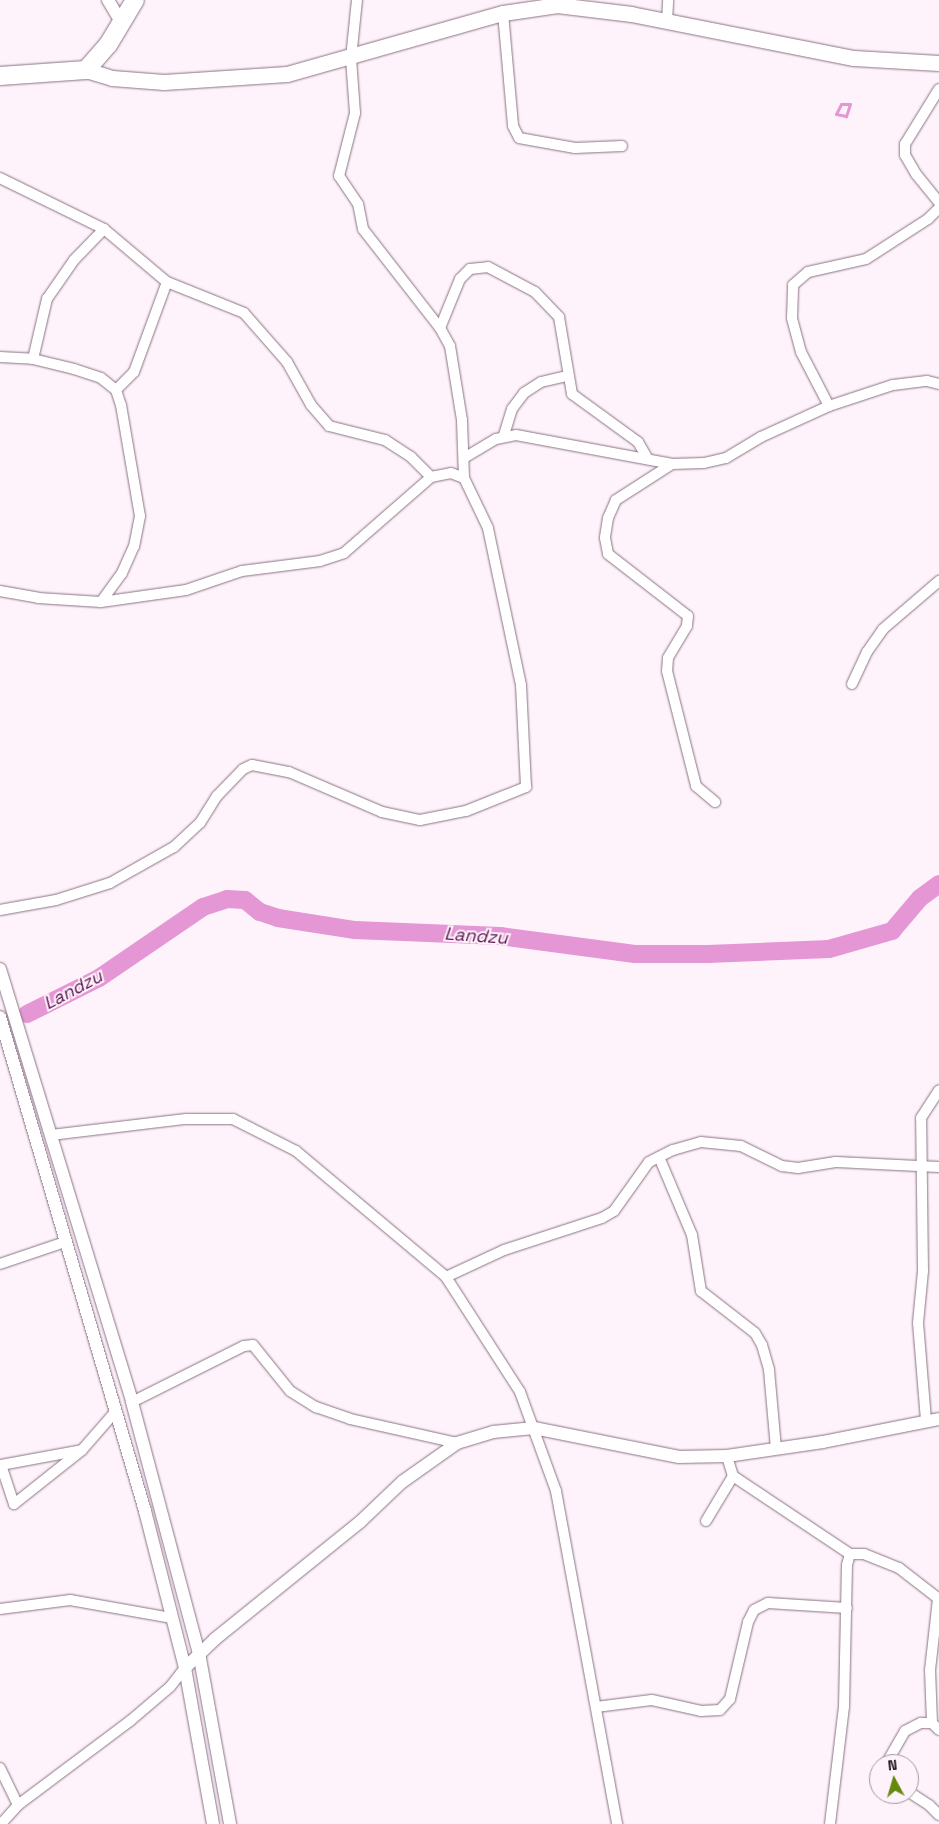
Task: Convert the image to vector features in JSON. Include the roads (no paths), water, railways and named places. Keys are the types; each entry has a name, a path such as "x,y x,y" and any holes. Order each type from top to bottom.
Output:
{"highway":[{"path":"0,76 86,70 108,46 135,0"}],"main road":[{"path":"86,70 112,78 156,82 228,80 287,74 351,58 538,3 588,7 854,58 938,60"}],"street":[{"path":"108,0 121,22"},
{"path":"0,910 56,900 110,883 174,847 200,823 217,796 243,769 252,765 290,772 382,812 420,820 466,812 526,787 522,685 488,528 464,478 456,371 450,346 440,328 363,229 358,204 339,176 355,113 351,58 357,0"},
{"path":"667,22 668,0"},
{"path":"503,13 513,126 519,138 575,148 622,146"},
{"path":"939,89 905,144 905,155 916,174 939,202"},
{"path":"0,178 104,229 167,282 244,313 287,362 311,405 329,426 385,440 411,457 431,477"},
{"path":"829,406 801,352 792,318 793,285 797,278 808,272 866,259 928,220 939,208"},
{"path":"33,359 47,299 74,260 104,229"},
{"path":"440,328 460,279 470,269 488,267 535,292 554,309 561,325 572,394 633,438 648,459"},
{"path":"116,390 134,372 167,282"},
{"path":"0,357 33,359 101,378 116,390 122,405 140,516 134,546 122,573 101,602"},
{"path":"504,435 512,409 524,393 541,382 568,376"},
{"path":"464,458 504,435 672,464 726,458 761,437 829,406 893,385 927,382 939,384"},
{"path":"672,464 616,500 608,518 605,538 608,554 618,564 688,616 687,626 668,658 667,672 696,786 715,802"},
{"path":"0,591 38,598 101,602 186,590 242,571 320,561 344,552 431,477 451,473 464,478"},
{"path":"852,684 867,652 883,629 939,580"},
{"path":"0,969 132,1402 199,1653 230,1824"},
{"path":"0,1017 116,1411 172,1618 185,1668 214,1824"},
{"path":"926,1420 918,1323 923,1271 920,1166 921,1118 939,1090"},
{"path":"50,1135 186,1120 233,1120 296,1151 446,1277 520,1392 556,1491 617,1824"},
{"path":"446,1277 504,1250 602,1218 614,1211 649,1162 701,1142 741,1146 790,1167 836,1162 939,1167"},
{"path":"659,1157 692,1235 701,1291 755,1332 762,1345 769,1370 776,1449"},
{"path":"0,1264 65,1242"},
{"path":"132,1402 244,1346 253,1345 290,1391 316,1408 350,1419 457,1443"},
{"path":"82,1450 0,1465 14,1504 82,1450 116,1411"},
{"path":"1,1824 18,1805 130,1721 170,1687 199,1653 360,1522 402,1482 457,1443 494,1432 534,1428 679,1457 727,1456 776,1449 939,1419"},
{"path":"727,1456 733,1476 774,1501 850,1554 864,1554 899,1568 938,1599 930,1670 936,1726 921,1723 905,1731 892,1754"},
{"path":"706,1521 733,1476"},
{"path":"830,1824 844,1707 847,1565 850,1554"},
{"path":"0,1609 70,1600 172,1618"},
{"path":"596,1707 652,1700 701,1711 720,1710 730,1699 748,1622 754,1610 768,1603 847,1608"},
{"path":"0,1768 18,1805"},
{"path":"919,1798 939,1815"}],"waterway":[{"path":"841,104 850,104 846,116 836,114 841,104"},
{"name":"Landzu","path":"27,1014 99,978 203,907 227,899 245,900 260,912 278,918 355,930 500,936 635,954 708,954 829,949 892,931 920,898 939,884"}]}
